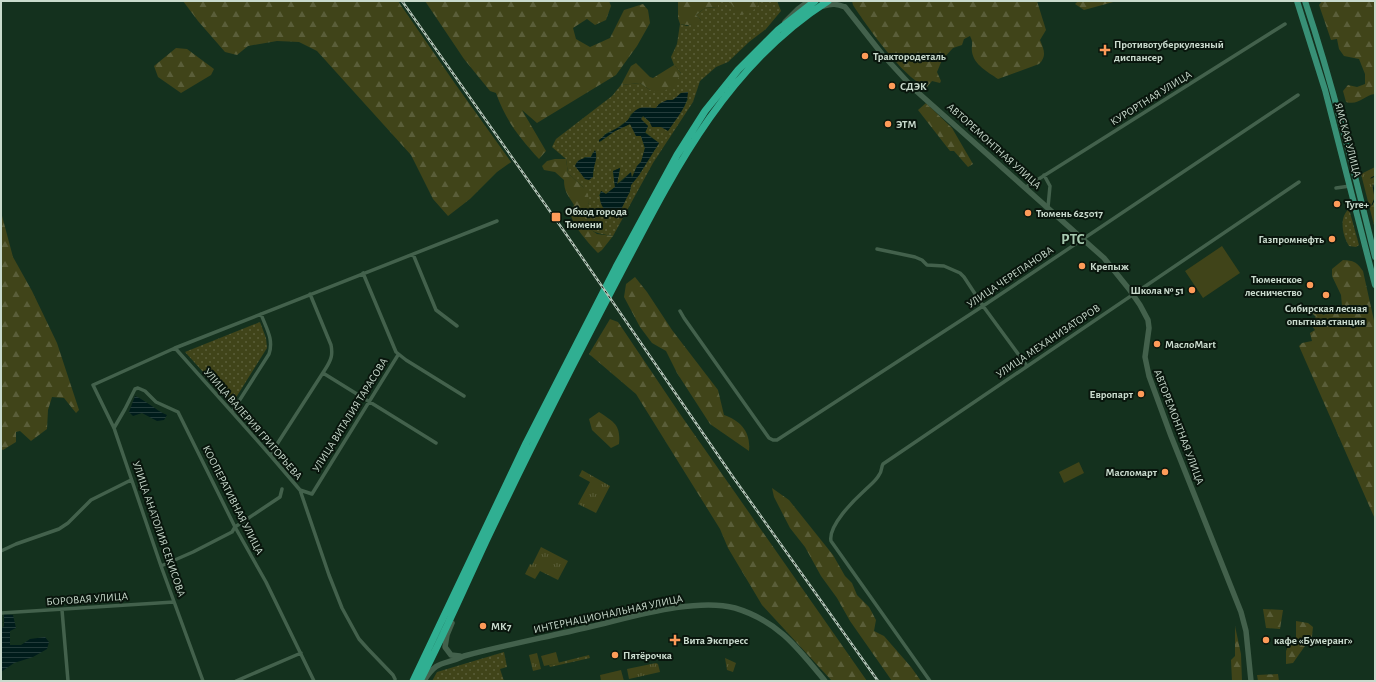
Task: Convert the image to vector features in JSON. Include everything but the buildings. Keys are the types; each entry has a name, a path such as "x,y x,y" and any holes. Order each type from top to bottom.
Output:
{"highway":[{"path":"420,681 597,312 673,161 705,111 738,70 778,30 815,1"},
{"path":"619,269 672,177 711,115 729,90 770,47 792,27 828,1"},
{"path":"412,681 422,664 515,464 597,312"}],"main road":[{"name":"ЯМСКАЯ УЛИЦА","path":"1298,1 1321,78 1375,285"},
{"name":"ЯМСКАЯ УЛИЦА","path":"1305,1 1327,69 1375,257"}],"street":[{"path":"778,30 789,17 809,1"},
{"path":"792,27 831,3 844,4"},
{"name":"АВТОРЕМОНТНАЯ УЛИЦА","path":"844,4 877,48 903,78 1084,239 1112,267 1132,294 1148,320 1149,328 1145,357 1154,392 1244,620 1248,644 1251,681"},
{"name":"КУРОРТНАЯ УЛИЦА","path":"1026,187 1285,24"},
{"name":"УЛИЦА ЧЕРЕПАНОВА","path":"680,311 769,438 777,440 983,306 1298,95"},
{"path":"1044,175 1050,186 1048,207"},
{"name":"УЛИЦА МЕХАНИЗАТОРОВ","path":"930,681 831,541 831,530 841,516 858,496 879,476 883,464 1299,182"},
{"path":"1336,188 1350,186"},
{"path":"175,348 497,221"},
{"path":"877,249 915,257 922,260 927,265 944,266 960,273 1027,366"},
{"path":"413,254 436,310 457,326"},
{"path":"363,273 392,345 398,355 464,396"},
{"path":"270,455 323,373 331,360 333,353 310,294"},
{"path":"232,412 269,354 272,346 261,314"},
{"name":"УЛИЦА АНАТОЛИЯ СЕКИСОВА","path":"175,348 93,385 114,428 161,566 203,681"},
{"name":"УЛИЦА ВАЛЕРИЯ ГРИГОРЬЕВА","path":"175,348 300,490 342,608 359,639 395,679"},
{"name":"УЛИЦА ВИТАЛИЯ ТАРАСОВА","path":"300,490 312,494 398,355"},
{"path":"323,373 436,443"},
{"name":"КООПЕРАТИВНАЯ УЛИЦА","path":"114,428 135,390 138,388 146,391 156,402 178,412 235,527 266,582 314,681"},
{"path":"1,551 59,529 68,523 91,500 131,480"},
{"path":"161,566 232,532 235,527 280,497 282,489"},
{"path":"462,593 461,602 447,635 445,644 446,650 451,655 464,656"},
{"name":"БОРОВАЯ УЛИЦА","path":"1,613 174,602"},
{"name":"ИНТЕРНАЦИОНАЛЬНАЯ УЛИЦА","path":"424,681 436,666 464,656 667,610 685,607 718,605 736,609 753,616 783,634 800,650 825,681"},
{"path":"62,610 68,681"},
{"path":"236,681 301,653"}],"green space":[{"path":"183,1 398,1 511,162 497,172 470,199 448,216 433,199 411,155 317,51 299,42 277,41 248,46 237,55 225,52"},
{"path":"425,1 609,1 611,6 606,20 595,25 587,19 573,28 576,39 590,47 610,38 624,10 643,4 648,10 650,23 637,46 616,75 537,123 522,110 546,151 539,159 514,128 504,112 496,93 490,91 464,59"},
{"path":"678,1 716,1 718,2 718,7 705,8 696,15 701,20 691,25 683,25 680,24 678,18"},
{"path":"716,1 730,1 734,7 759,5 758,1 777,1 781,11 766,29 749,42 728,62 716,67 700,81 693,102 653,163 613,236 592,231 583,220 584,211 589,203 583,187 568,173 566,159 552,147 556,139 612,96 621,85 640,83 650,90 681,73 674,65 671,57 677,44 680,24 687,26 701,20 696,15 705,8 718,7 718,2","holes":["681,93 688,99 677,117 649,121 643,116 640,119 648,126 645,132 659,143 631,185 630,192 625,200 599,196 601,191 606,194 615,187 613,171 620,168 617,184 631,172 631,179 637,166 641,162 645,148 641,136 630,124 615,131 600,142 605,134 628,120 631,114 640,108 656,108 661,103 674,99","593,152 596,159 594,163 593,177 584,157 591,157"]},
{"path":"729,1 758,1 759,5 750,13 740,15"},
{"path":"852,1 1037,1 1046,30 1040,40 1044,50 1044,56 1039,64 998,79 982,68 973,57 970,36 964,39 962,45 953,48 942,60 937,72 941,81 940,83 932,81 927,87 908,74 897,63 867,25 853,5"},
{"path":"1078,1 1117,1 1084,10 1075,4"},
{"path":"1322,1 1375,1 1375,94 1354,103 1346,102 1343,91 1348,85 1357,87 1365,84 1365,74 1359,59 1344,56 1339,49 1337,39 1331,40 1319,5"},
{"path":"176,48 187,49 214,69 211,75 181,93 158,77 154,66"},
{"path":"636,63 650,77 653,78 674,65 681,73 673,85 660,93 650,90 640,83 621,85 631,66"},
{"path":"926,103 952,128 973,164 968,167 954,151 950,151 918,110"},
{"path":"566,159 568,173 583,187 588,194 589,203 583,213 583,220 587,227 597,234 613,236 598,253 590,245 573,221 571,211 574,205 566,191 564,180 555,172 544,170 542,166 547,161"},
{"path":"1375,167 1375,229 1361,174"},
{"path":"1349,209 1359,245 1356,247 1349,246 1343,232 1344,217"},
{"path":"1,212 13,257 32,291 57,343 79,410 76,413 64,398 52,397 48,410 47,429 31,441 20,431 16,432 16,442 3,450 1,449"},
{"path":"1222,246 1240,273 1203,298 1185,271"},
{"path":"1343,260 1354,262 1363,271 1375,325 1375,519 1299,346 1302,343 1312,341 1310,333 1315,330 1309,322 1316,317 1306,307 1310,306 1319,308 1323,315 1342,306 1341,295 1332,276 1332,269"},
{"path":"635,277 647,292 672,330 718,390 724,415 735,420 744,428 748,438 749,451 710,424 677,373 666,351 652,343 640,327 624,297 626,284"},
{"path":"610,319 618,322 680,414 867,681 832,681 762,605 728,548 720,529 636,394 589,354"},
{"path":"260,322 266,338 267,348 232,404 185,352"},
{"path":"599,412 618,428 619,444 611,448 592,430 589,419"},
{"path":"1079,462 1084,473 1064,483 1059,472"},
{"path":"582,470 610,486 596,513 578,504 590,482 579,476"},
{"path":"772,488 789,500 833,555 845,576 852,583 857,595 869,607 876,620 874,631 884,636 921,681 892,681 850,621 837,598 821,576 805,547 790,528 774,497"},
{"path":"541,547 568,561 558,580 540,571 535,579 525,574 530,564 532,565"},
{"path":"1263,609 1283,610 1280,629 1266,628"},
{"path":"1296,621 1308,623 1313,627 1312,636 1293,663 1286,664 1286,651 1291,640 1296,638"},
{"path":"1235,626 1241,654 1242,681 1232,681 1231,660 1235,656"},
{"path":"504,652 507,667 500,669 504,681 432,681 437,672"},
{"path":"556,652 559,663 544,666 541,656"},
{"path":"537,653 541,669 533,671 529,655"},
{"path":"589,655 590,658 550,667 549,665"},
{"path":"725,658 736,663 733,672 727,670"},
{"path":"656,663 658,664 660,672 629,679 627,669"},
{"path":"621,670 624,681 601,681 600,675"},
{"path":"1278,674 1279,681 1258,681 1257,675"}],"water":[{"path":"688,92 684,107 668,131 661,127 652,127 649,121 643,116 641,119 648,126 645,133 659,143 631,185 630,191 619,214 612,217 602,206 600,199 601,191 606,194 615,187 613,171 620,168 617,184 631,172 632,178 637,166 641,162 645,148 641,136 636,136 630,124 615,131 599,142 599,140 624,124 638,109 656,108 659,104 667,100 673,100 681,93"},
{"path":"595,150 596,160 593,170 593,177 589,180 585,179 575,166 576,163 584,158 591,157"},
{"path":"135,396 167,415 164,420 157,421 142,413 133,416 129,412"},
{"path":"4,614 13,615 16,628 10,631 10,645 21,645 30,639 45,637 49,642 47,649 33,657 14,663 1,672 1,629 4,626"}],"waterway":[{"path":"1371,178 1375,176"},
{"path":"1372,205 1375,198 1373,185"}],"railway":[{"path":"402,1 566,234 733,477 878,681"}],"place":[{"name":"Противотуберкулезный диспансер","path":"1105,50"},
{"name":"Трактородеталь","path":"865,56"},
{"name":"СДЭК","path":"892,86"},
{"name":"ЭТМ","path":"888,124"},
{"name":"Tyre+","path":"1337,204"},
{"name":"Тюмень 625017","path":"1028,213"},
{"name":"Обход города Тюмени","path":"556,217"},
{"name":"Газпромнефть","path":"1332,239"},
{"name":"Крепыж","path":"1082,266"},
{"name":"Тюменское лесничество","path":"1310,285"},
{"name":"Школа № 51","path":"1192,290"},
{"name":"Сибирская лесная опытная станция","path":"1326,295"},
{"name":"МаслоMart","path":"1157,344"},
{"name":"Европарт","path":"1141,394"},
{"name":"Масломарт","path":"1165,472"},
{"name":"МК7","path":"483,626"},
{"name":"Вита Экспресс","path":"675,640"},
{"name":"кафе «Бумеранг»","path":"1266,640"},
{"name":"Пятёрочка","path":"615,655"}],"district":[{"name":"РТС","path":"1073,239"}]}
